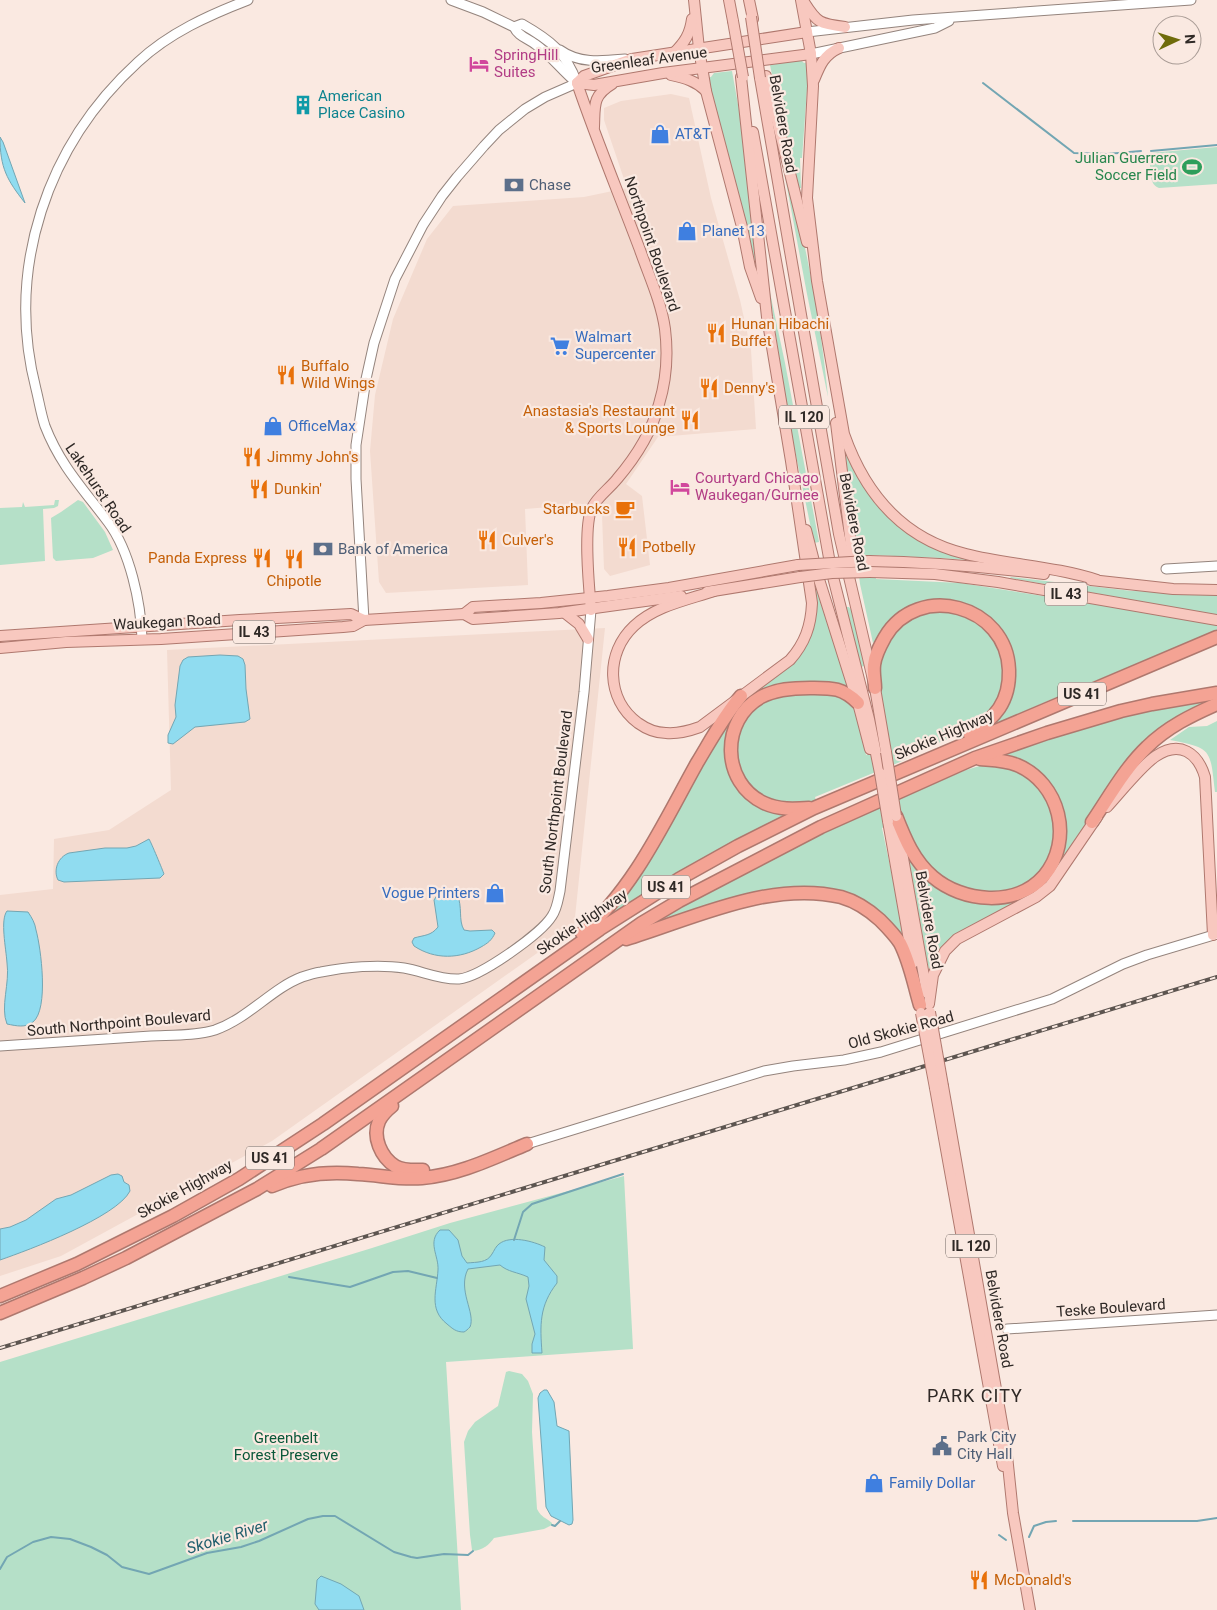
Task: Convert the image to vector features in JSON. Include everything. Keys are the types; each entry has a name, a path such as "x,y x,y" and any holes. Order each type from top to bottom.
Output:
{"highway":[{"path":"875,688 874,666 878,649 891,628 902,617 920,609 934,606 957,608 971,612 983,620 994,630 1004,646 1008,660 1009,683 1002,705 990,721 947,751"},
{"name":"Skokie Highway","path":"0,1296 77,1264 155,1225 239,1179 323,1124 600,928 679,879 738,846 814,808 1217,637"},
{"path":"814,808 791,809 772,806 762,802 746,789 735,774 732,765 730,747 733,732 741,716 752,703 766,694 776,691 804,688 837,689 850,694 858,703"},
{"name":"US 41","path":"0,1313 68,1285 126,1258 257,1189 321,1149 642,923 821,827 975,758 1046,733 1121,711 1217,693"},
{"path":"526,980 586,930 631,879 722,721 741,696"},
{"path":"1092,822 1134,761 1158,737 1185,719 1217,704"},
{"path":"892,819 916,859 932,877 946,887 977,898 994,898 1023,892 1036,883 1044,876 1056,855 1059,842 1060,819 1054,800 1039,779 1026,770 1006,762 975,758"},
{"path":"616,942 651,932 694,915 750,900 805,893 842,897 872,913 890,929 900,944 925,1008"},
{"path":"444,1063 385,1112 379,1121 377,1135 380,1147 386,1158 396,1167 409,1170 430,1170 527,1144"},
{"path":"222,1206 297,1177 332,1173 398,1179 422,1178 463,1170 527,1144"}],"main road":[{"path":"714,591 672,604 646,616 625,635 617,648 613,666 615,690 625,711 633,719 651,730 665,733 687,732 700,727 790,660 800,648 810,623 812,603 767,317 742,77 729,0"},
{"path":"748,0 763,77 817,281"},
{"path":"801,0 816,19 825,24 845,27"},
{"path":"801,0 811,54 812,86 807,198 817,281 844,434 864,481 877,499 896,518 930,541 949,550 967,555 1074,573 1097,580"},
{"path":"694,2 701,68 706,91 742,227 750,267 767,317"},
{"path":"674,53 688,38 694,2"},
{"name":"Greenleaf Avenue","path":"577,83 584,76 632,59 807,32"},
{"path":"812,86 820,63 830,52 839,48"},
{"name":"Greenleaf Avenue","path":"577,83 594,85 663,73 811,54"},
{"path":"663,73 685,78 706,91"},
{"name":"Belvidere Road","path":"742,77 830,560 879,755 892,819 939,1087 1006,1446 1013,1513 1030,1610"},
{"name":"Belvidere Road","path":"763,77 839,534 860,616 875,688 880,773 892,819"},
{"path":"594,133 596,100 602,90 617,81"},
{"name":"Northpoint Boulevard","path":"577,83 594,133 656,292 665,329 666,344 666,364 660,403 643,444 592,508 588,525 591,610"},
{"path":"830,354 841,475 860,616"},
{"path":"791,460 817,573 858,703 865,735 879,755"},
{"name":"IL 43","path":"590,598 669,588 798,565 869,560 985,567 1173,589 1217,590"},
{"name":"IL 43","path":"591,610 800,577 832,573 870,572 935,574 998,582 1214,619"},
{"name":"Waukegan Road","path":"464,614 473,607 590,598"},
{"name":"Waukegan Road","path":"0,648 66,642 160,639 343,627 353,626 364,620 464,614 473,619 591,610"},
{"path":"565,613 579,624 588,639"},
{"name":"Waukegan Road","path":"0,636 351,614 364,620"},
{"path":"925,1008 933,975 945,951 957,939 1036,896 1050,886 1092,822 1156,756 1170,750 1185,750 1194,755 1202,765 1206,777 1215,935"}],"street":[{"name":"Lakehurst Road","path":"142,639 139,602 123,551 109,524 64,465 44,424 31,372 26,336 26,299 31,249 44,201 61,161 74,138 100,101 139,61 177,34 220,10 248,0"},
{"path":"451,0 514,26 522,24 551,42 564,53 590,61 632,59"},
{"path":"807,32 913,20 953,19 1013,12 1191,0"},
{"path":"811,54 935,28 953,19"},
{"path":"514,26 516,33 545,52 562,72 577,83"},
{"path":"551,42 571,66 577,83"},
{"path":"364,620 360,515 356,479 356,445 366,379 374,343 394,279 423,225 442,196 484,146 499,130 525,109 545,96 577,83"},
{"path":"1166,569 1217,566"},
{"name":"South Northpoint Boulevard","path":"0,1046 212,1031 249,1013 282,988 302,977 343,969 389,967 404,968 459,979 475,974 509,953 543,927 557,906 584,692 591,610"},
{"name":"Old Skokie Road","path":"527,1144 764,1071 844,1060 880,1052 1052,999 1123,964 1215,935"},
{"name":"Teske Boulevard","path":"1007,1328 1217,1315"}],"shaded area":[{"path":"671,94 689,98 711,198 740,300 751,350 756,429 658,437 626,484 642,496 650,565 610,576 604,569 602,515 562,506 525,509 528,585 386,593 379,582 370,451 375,395 393,319 427,239 453,206 584,197 627,188 604,120 604,108 621,101"},
{"path":"605,628 574,927 272,1141 61,1256 0,1276 0,895 53,889 54,839 109,830 171,790 167,650"}],"green space":[{"path":"801,60 804,63 809,62 802,158 800,158 801,188 799,188 780,114 770,65"},
{"path":"732,71 741,121 759,277 706,78 711,77 714,73"},
{"path":"1217,147 1217,184 1159,188 1155,186 1150,173 1150,153"},
{"path":"780,150 804,241 816,303 828,397 807,294"},
{"path":"769,288 819,542 814,543 788,417"},
{"path":"843,438 897,522 992,562 872,555 876,579 961,583 1151,613 1217,616 1217,633 1124,669 971,736 987,726 1012,665 968,605 945,599 924,602 873,643 860,584"},
{"path":"55,500 59,500 58,506 43,509 45,561 0,565 0,508 22,507 23,502 25,507 54,505"},
{"path":"78,500 83,502 105,532 113,550 93,558 56,561 53,558 51,518"},
{"path":"1010,578 1132,591 1217,593 1217,615"},
{"path":"816,583 852,691 806,684 737,714 735,778 786,815 696,862 597,923 736,706 804,648 813,584"},
{"path":"846,607 849,607 854,614 864,666 861,667 846,610"},
{"path":"943,608 989,628 1006,663 1001,698 974,728 931,746 900,762 815,797 816,800 808,803 773,803 746,784 734,750 748,711 779,694 829,691 855,705 860,719 866,755 890,744 877,677 883,647 909,616"},
{"path":"1217,699 1164,727 1049,880 1036,891 940,950 929,969 920,935 905,841 937,882 1004,899 1052,867 1058,801 999,757 1024,744 1136,711"},
{"path":"1217,721 1217,792 1215,792 1212,767 1207,753 1194,746 1170,740 1189,727 1207,726"},
{"path":"983,765 1019,769 1052,800 1055,848 1035,878 1012,890 989,893 968,890 942,878 922,858 909,834 905,818 882,828 907,946 901,939 827,890 651,925 767,859 860,815 966,770"},
{"name":"Greenbelt Forest Preserve","path":"624,1176 633,1349 446,1362 461,1610 0,1610 0,1362 450,1223"},
{"path":"506,1372 522,1374 528,1381 533,1394 532,1432 537,1509 552,1525 544,1529 494,1538 485,1547 473,1551 470,1535 464,1442 468,1431 475,1422 498,1406"}],"water":[{"path":"0,137 25,203 6,173 1,157"},
{"path":"238,656 243,659 250,719 245,722 195,727 173,744 168,743 168,735 176,717 175,705 180,666 183,660 188,657"},
{"path":"149,839 164,874 160,878 64,882 58,880 57,864 69,853 105,848 127,848 136,846"},
{"path":"446,889 457,894 464,930 492,930 495,933 488,943 473,951 456,956 430,954 414,946 412,942 414,938 430,934 438,927 434,900 440,891"},
{"path":"7,911 28,912 35,925 40,950 41,1005 38,1015 33,1022 24,1026 7,1024 5,1017 8,971 4,921"},
{"path":"118,1174 129,1185 130,1191 122,1201 91,1222 71,1232 0,1260 0,1229 26,1220 56,1199 71,1195 111,1175"},
{"path":"440,1230 449,1230 458,1240 462,1256 467,1263 481,1262 487,1259 498,1245 504,1241 515,1239 545,1247 544,1260 557,1276 557,1283 551,1291 542,1316 542,1353 532,1353 535,1334 526,1299 529,1286 528,1277 509,1271 500,1265 468,1269 465,1277 465,1293 471,1321 470,1327 467,1330 464,1332 457,1331 441,1318 437,1312 435,1299 438,1265 434,1244 434,1239"},
{"path":"544,1390 547,1390 554,1402 557,1426 569,1431 573,1520 572,1524 569,1525 551,1516 546,1507 538,1398"},
{"path":"321,1576 341,1584 359,1596 364,1610 319,1610 315,1604 317,1580"}],"waterway":[{"path":"983,83 1074,153 1107,154 1141,151"},
{"path":"1151,151 1217,145"},
{"path":"514,1240 523,1212 532,1204 623,1174"},
{"path":"289,1277 350,1287 393,1272 408,1271 437,1278"},
{"name":"Skokie River","path":"0,1569 7,1557 33,1542 51,1537 70,1539 107,1555 122,1567 149,1574 207,1553 241,1547 308,1519 323,1516 335,1516 394,1552 411,1557 417,1558 444,1554 468,1555 473,1551"},
{"path":"1073,1521 1197,1521 1217,1518"},
{"path":"552,1525 555,1526 560,1521"},
{"path":"1029,1537 1034,1526 1056,1521"},
{"path":"999,1535 1006,1540"}],"railway":[{"path":"0,1348 1217,977"}],"place":[{"name":"SpringHill Suites","path":"479,64"},
{"name":"American Place Casino","path":"303,105"},
{"name":"AT&T","path":"660,134"},
{"name":"Julian Guerrero Soccer Field","path":"1192,167"},
{"name":"Chase","path":"514,185"},
{"name":"Planet 13","path":"687,231"},
{"name":"Hunan Hibachi Buffet","path":"716,333"},
{"name":"Walmart Supercenter","path":"560,346"},
{"name":"Buffalo Wild Wings","path":"286,375"},
{"name":"Denny's","path":"709,388"},
{"name":"Anastasia's Restaurant & Sports Lounge","path":"690,420"},
{"name":"OfficeMax","path":"273,426"},
{"name":"Jimmy John's","path":"252,457"},
{"name":"Courtyard Chicago Waukegan/Gurnee","path":"680,487"},
{"name":"Dunkin'","path":"259,489"},
{"name":"Starbucks","path":"625,509"},
{"name":"Culver's","path":"487,540"},
{"name":"Potbelly","path":"627,547"},
{"name":"Bank of America","path":"323,549"},
{"name":"Panda Express","path":"262,558"},
{"name":"Chipotle","path":"294,559"},
{"name":"Vogue Printers","path":"495,893"},
{"name":"Park City City Hall","path":"942,1446"},
{"name":"Family Dollar","path":"874,1483"},
{"name":"McDonald's","path":"979,1580"}],"district":[{"name":"PARK CITY","path":"975,1396"}]}
